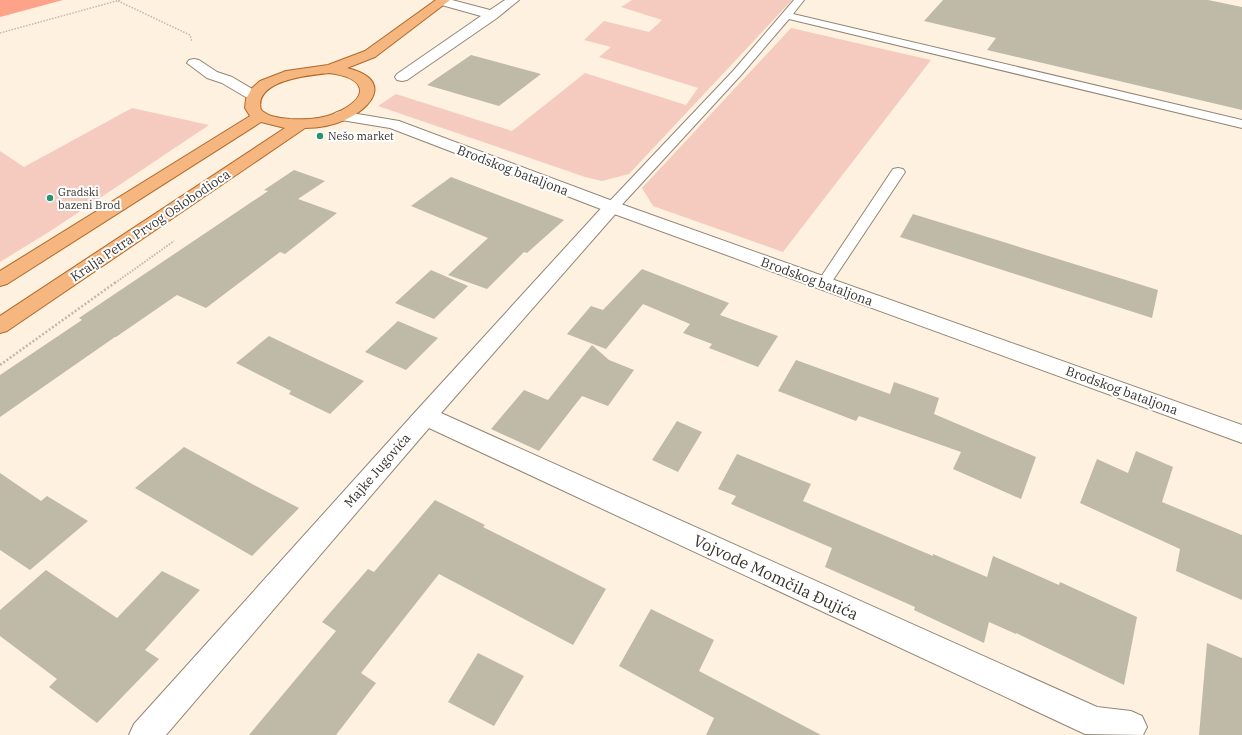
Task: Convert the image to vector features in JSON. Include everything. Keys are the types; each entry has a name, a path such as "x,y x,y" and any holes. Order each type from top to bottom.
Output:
{"main road":[{"path":"329,69 370,54 443,1"},
{"path":"358,76 370,54"},
{"path":"329,69 345,71 358,76 365,81 368,88 367,95 356,108 340,116 317,122 285,124 271,121 260,116 254,110 252,103 254,96 261,88 272,81 299,72 329,69"},
{"path":"0,280 260,116"},
{"name":"Kralja Petra Prvog Oslobodioca","path":"0,326 301,124"}],"street":[{"path":"402,77 513,0"},
{"path":"443,1 492,15"},
{"path":"194,63 212,75 227,80 254,96"},
{"path":"227,80 272,81"},
{"name":"Brodskog bataljona","path":"362,102 393,124"},
{"name":"Brodskog bataljona","path":"340,116 393,124 612,207 1242,434"},
{"name":"Majke Jugovića","path":"145,735 425,416 612,207"},
{"name":"Vojvode Momčila Đujića","path":"425,416 1096,722 1131,727"}],"lane":[{"path":"612,207 737,73 787,16 799,0"},
{"path":"787,16 1242,124"},
{"path":"824,283 898,172"}],"path":[{"path":"0,33 119,0 190,36 194,52 194,63"},
{"path":"0,365 176,239"}],"shaded area":[{"path":"0,0 63,0 0,17"},
{"path":"632,0 792,0 629,174 602,181 585,177 378,106 396,94 512,131 585,73 686,105 698,88 599,57 611,47 584,40 604,21 649,32 662,20 621,7"},
{"path":"791,28 931,60 783,252 653,206 642,188"},
{"name":"Gradski bazeni Brod","path":"132,108 209,125 52,230 0,262 0,151 24,167"}],"building":[{"path":"943,0 1208,0 1242,7 1242,110 987,50 996,38 924,21"},
{"path":"471,55 541,74 499,106 427,85"},
{"path":"294,170 325,181 298,199 337,213 285,254 280,252 206,308 177,295 0,417 0,375 82,320 79,318 268,191 264,190"},
{"path":"451,177 564,220 527,253 524,252 487,289 448,275 488,238 411,206"},
{"path":"913,214 1158,290 1152,318 900,237"},
{"path":"642,269 729,303 720,315 778,336 758,367 709,348 712,344 683,333 690,324 643,304 606,349 567,334 591,306 603,310"},
{"path":"431,270 468,286 434,319 395,303"},
{"path":"398,321 438,338 406,370 365,352"},
{"path":"269,336 364,381 330,414 289,394 291,391 236,363"},
{"path":"592,345 609,360 634,370 608,406 582,396 539,451 491,429 524,390 548,400"},
{"path":"796,360 890,394 894,382 939,398 934,414 1036,457 1021,499 953,469 961,452 859,416 856,421 778,391"},
{"path":"677,421 702,432 678,472 652,460"},
{"path":"184,447 299,508 252,556 135,488"},
{"path":"1136,451 1173,467 1162,502 1242,535 1242,600 1176,571 1180,549 1080,503 1097,459 1128,473"},
{"path":"737,454 811,484 803,501 933,556 933,554 987,577 993,556 1059,585 1060,582 1137,617 1124,685 1016,633 989,622 984,643 914,610 915,607 825,567 832,548 731,504 736,496 718,489"},
{"path":"0,473 41,501 47,496 88,521 30,570 0,550"},
{"path":"435,500 485,525 483,527 606,589 573,645 439,574 361,673 376,683 336,735 249,735 336,631 322,622 368,569 374,572"},
{"path":"46,570 117,618 162,571 200,590 145,650 159,659 97,723 49,687 57,679 0,636 0,610"},
{"path":"651,609 714,640 699,671 821,735 706,735 714,718 619,666"},
{"path":"1207,643 1242,658 1242,735 1199,735"},
{"path":"478,653 524,676 494,726 448,702"}],"place":[{"name":"Nešo market","path":"320,136"},
{"name":"Gradski bazeni Brod","path":"50,198"}]}
